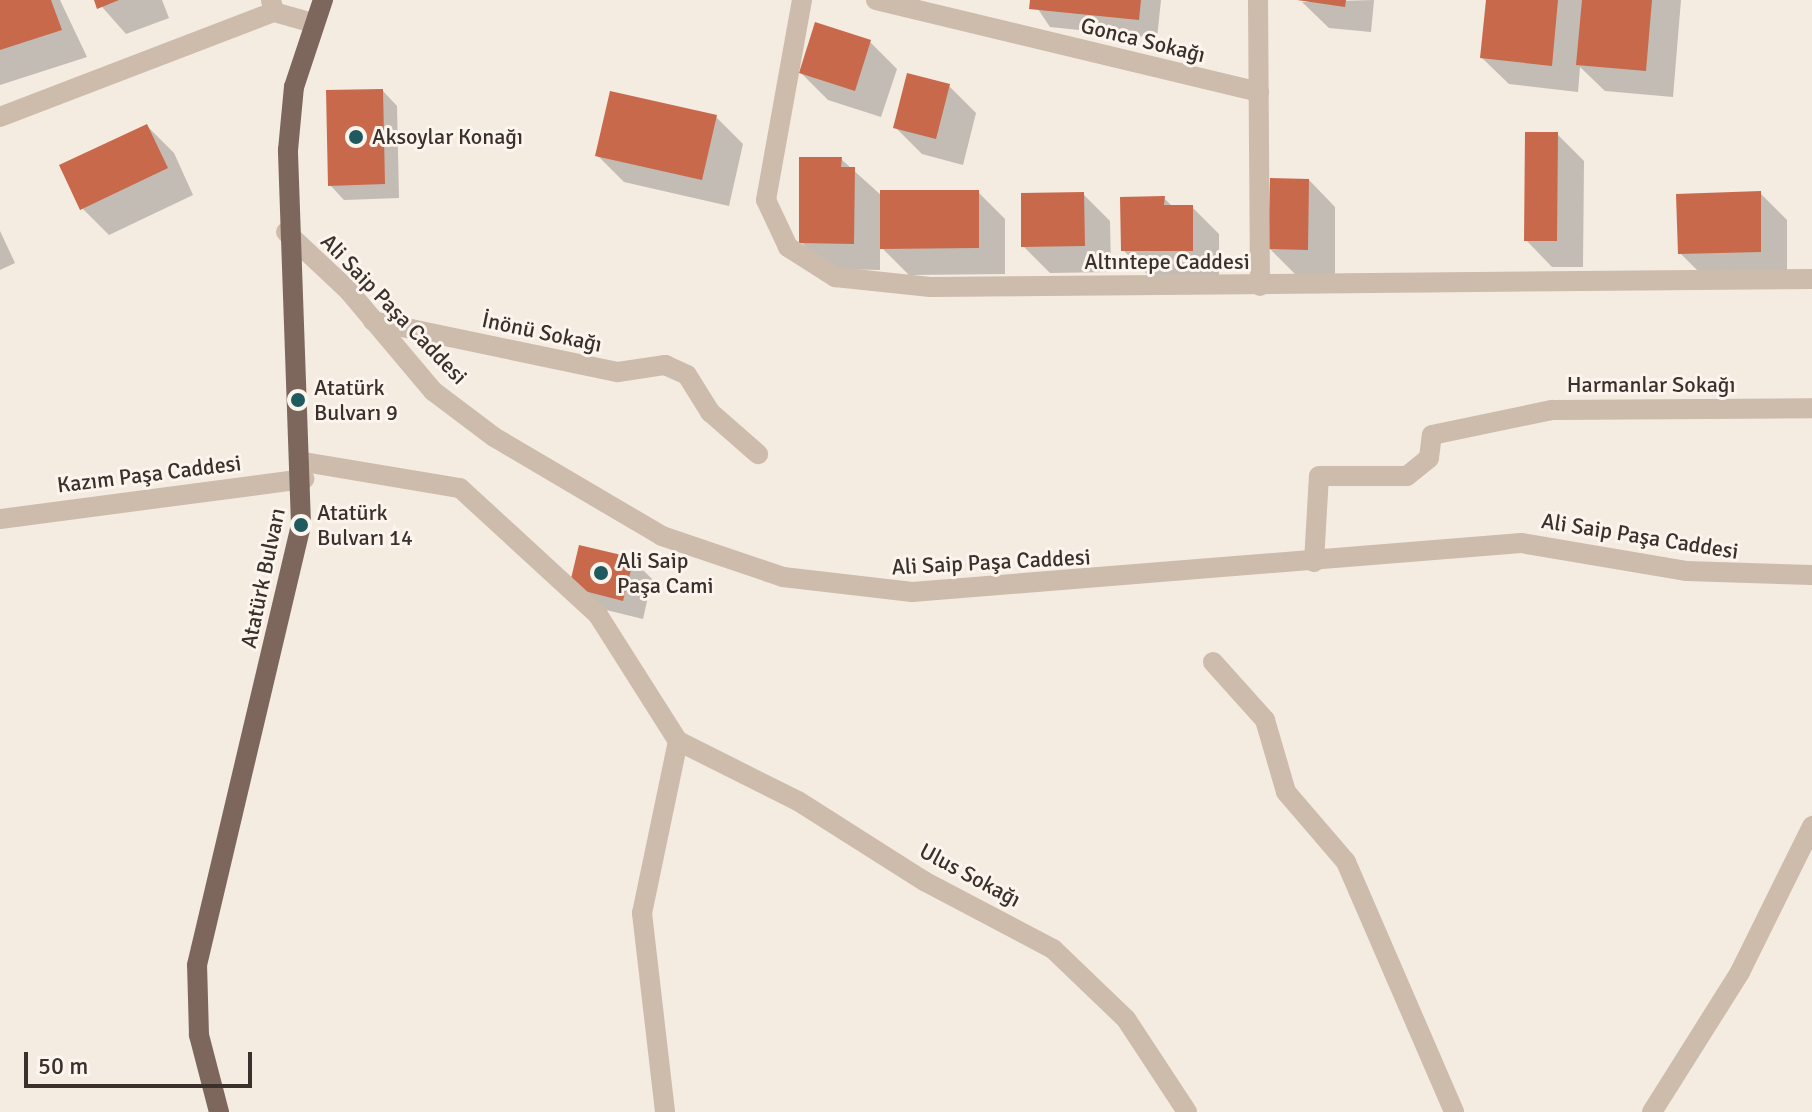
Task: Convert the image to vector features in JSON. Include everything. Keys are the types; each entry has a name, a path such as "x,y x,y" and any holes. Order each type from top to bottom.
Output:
{"main road":[{"name":"Atatürk Bulvarı","path":"219,1112 199,1035 202,930 296,557 304,471 286,232 290,118 313,23 323,0"}],"street":[{"name":"Altıntepe Caddesi","path":"802,0 766,200 788,247 817,269 892,286 1260,286 1812,279"},
{"name":"Gonca Sokağı","path":"876,0 1259,92"},
{"path":"1258,0 1260,286"},
{"path":"0,117 273,6 313,23"},
{"name":"Ali Saip Paşa Caddesi","path":"286,232 373,321 433,391 558,479 662,536 783,577 912,592 1521,543 1686,571 1812,575"},
{"name":"İnönü Sokağı","path":"373,321 618,372 665,365 687,375 710,412 758,454"},
{"name":"Harmanlar Sokağı","path":"1314,562 1319,476 1407,476 1429,458 1432,435 1552,410 1812,408"},
{"name":"Kazım Paşa Caddesi","path":"0,519 304,471 460,488 598,615 678,741"},
{"path":"1213,662 1265,720 1286,792 1351,871 1454,1112"},
{"path":"665,1112 642,913 678,741"},
{"name":"Ulus Sokağı","path":"678,741 798,801 924,881 1053,949 1126,1019 1187,1112"},
{"path":"1652,1112 1740,972 1812,826"}],"building":[{"path":"0,0 51,0 62,30 0,50"},
{"path":"94,0 119,0 97,9"},
{"path":"1030,0 1141,0 1139,20 1029,9"},
{"path":"1297,0 1346,0 1345,7"},
{"path":"1486,0 1558,0 1552,66 1480,58"},
{"path":"1582,0 1652,0 1646,71 1576,65"},
{"path":"815,22 871,40 855,91 799,73"},
{"path":"907,73 950,84 936,139 893,128"},
{"name":"Aksoylar Konağı","path":"383,89 385,184 328,186 326,90"},
{"path":"610,91 717,115 702,180 595,156"},
{"path":"147,124 168,168 80,210 59,165"},
{"path":"1525,132 1558,132 1557,241 1524,241"},
{"path":"799,157 842,157 841,167 855,167 854,244 799,243"},
{"path":"1270,178 1309,179 1308,250 1268,249"},
{"path":"880,190 979,190 979,248 880,249"},
{"path":"1761,191 1761,252 1678,254 1676,194"},
{"path":"1084,192 1085,246 1021,247 1021,193"},
{"path":"1165,196 1164,205 1193,205 1193,251 1121,251 1120,197"},
{"name":"Ali Saip Paşa Cami","path":"579,545 634,558 623,601 569,587"}],"place":[{"name":"Aksoylar Konağı","path":"356,137"},
{"name":"Atatürk Bulvarı 9","path":"298,400"},
{"name":"Atatürk Bulvarı 14","path":"301,525"},
{"name":"Ali Saip Paşa Cami","path":"601,573"}]}
